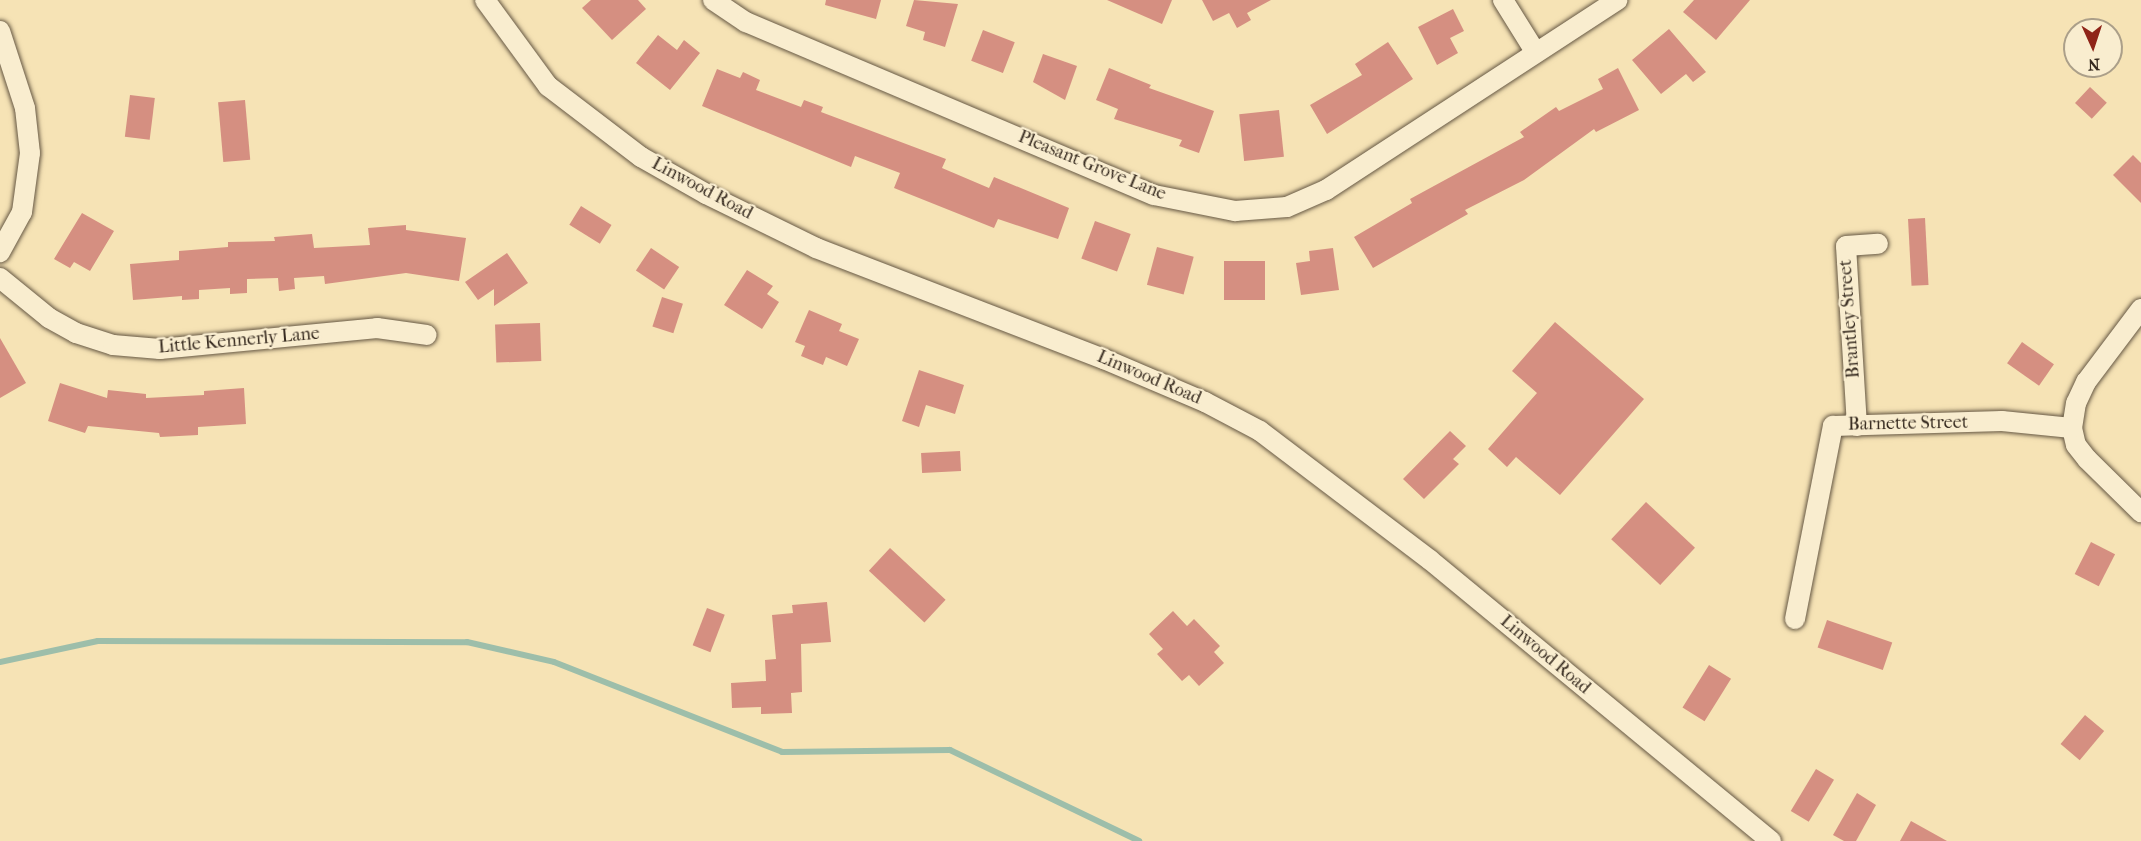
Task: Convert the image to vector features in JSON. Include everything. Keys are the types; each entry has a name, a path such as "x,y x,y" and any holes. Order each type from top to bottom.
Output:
{"street":[{"name":"Linwood Road","path":"485,0 548,86 641,157 706,194 816,249 1104,359 1205,402 1260,431 1430,560 1771,841"},
{"name":"Pleasant Grove Lane","path":"713,0 746,22 1154,195 1218,210 1287,207 1326,190 1618,0"},
{"path":"1503,0 1536,53"},
{"path":"0,31 25,108 30,153 22,213 0,252"},
{"name":"Brantley Street","path":"1857,426 1846,246 1878,244"},
{"name":"Little Kennerly Lane","path":"0,278 49,318 76,333 113,345 160,349 377,328 427,335"},
{"path":"2141,309 2086,382 2076,403 2072,428 2076,445 2087,459 2141,512"},
{"name":"Barnette Street","path":"1795,619 1833,426 2002,422 2072,428"}],"building":[{"path":"591,0 638,0 646,9 612,40 582,8"},
{"path":"826,0 881,0 876,19 825,5"},
{"path":"914,0 958,4 945,47 923,40 925,32 906,26"},
{"path":"1107,0 1172,0 1162,24"},
{"path":"1202,0 1271,0 1247,13 1251,20 1237,28 1229,13 1213,21"},
{"path":"1694,0 1750,0 1716,40 1683,12"},
{"path":"1453,9 1464,31 1450,38 1458,53 1437,65 1418,27"},
{"path":"1669,29 1706,72 1693,82 1686,74 1661,94 1632,60"},
{"path":"983,30 1015,42 1003,73 971,61"},
{"path":"658,35 677,50 684,40 700,53 670,90 636,63"},
{"path":"1388,42 1413,79 1327,134 1310,105 1362,75 1355,64"},
{"path":"1043,54 1077,66 1065,100 1033,82"},
{"path":"1109,68 1151,85 1149,88 1214,111 1199,153 1179,146 1182,140 1114,119 1118,109 1096,100"},
{"path":"1618,68 1639,110 1596,132 1594,129 1524,180 1465,210 1468,214 1373,268 1354,237 1412,203 1410,199 1524,137 1520,132 1556,107 1559,111 1603,89 1598,79"},
{"path":"717,69 740,78 743,72 760,80 756,90 801,107 804,100 823,107 821,112 946,159 942,168 989,188 994,177 1069,208 1058,239 998,219 994,228 894,188 900,173 855,156 851,167 702,106"},
{"path":"2090,87 2107,103 2092,119 2075,103"},
{"path":"130,95 155,98 150,140 125,137"},
{"path":"245,100 250,160 223,162 218,102"},
{"path":"1279,110 1284,157 1244,161 1239,114"},
{"path":"2133,155 2141,163 2141,203 2113,175"},
{"path":"581,206 612,225 600,244 569,225"},
{"path":"82,213 114,231 90,271 74,262 70,268 54,259"},
{"path":"1925,218 1929,285 1912,286 1908,219"},
{"path":"1095,221 1131,234 1117,272 1081,259"},
{"path":"406,225 406,230 466,238 459,281 406,273 325,284 324,276 294,278 295,289 279,291 278,278 247,279 247,293 230,294 230,288 199,290 199,299 182,300 182,296 133,300 130,264 179,260 179,251 228,247 228,242 275,241 274,237 312,234 314,248 370,245 368,228"},
{"path":"1157,247 1194,257 1184,295 1147,285"},
{"path":"651,248 679,267 664,289 636,270"},
{"path":"1333,248 1339,290 1301,295 1296,263 1310,261 1309,251"},
{"path":"507,253 528,283 494,306 494,289 478,300 465,282"},
{"path":"1224,261 1265,261 1265,300 1224,300"},
{"path":"747,270 773,286 767,294 779,302 762,329 724,305"},
{"path":"662,297 683,304 673,333 652,326"},
{"path":"809,310 842,324 839,331 859,339 847,366 826,357 823,365 801,356 805,346 795,342"},
{"path":"1555,322 1644,399 1560,495 1516,457 1507,467 1488,449 1537,393 1512,371"},
{"path":"540,323 541,361 496,363 495,325"},
{"path":"0,338 26,383 0,398"},
{"path":"2022,342 2054,364 2039,386 2007,363"},
{"path":"919,370 964,385 955,414 926,405 919,427 902,421"},
{"path":"60,383 107,398 108,390 146,394 146,398 204,395 204,391 244,388 246,424 198,427 198,435 160,437 159,433 88,426 85,433 48,421"},
{"path":"1450,431 1466,446 1453,459 1459,464 1424,499 1403,479"},
{"path":"960,451 961,471 922,473 921,453"},
{"path":"1646,502 1695,548 1660,585 1611,539"},
{"path":"2091,542 2115,554 2099,586 2075,574"},
{"path":"890,548 946,600 924,623 869,571"},
{"path":"827,602 831,642 801,644 802,692 791,693 792,713 761,714 761,707 732,708 731,683 766,681 765,660 776,659 772,615 793,613 792,605"},
{"path":"707,608 725,615 710,652 693,645"},
{"path":"1173,611 1187,626 1194,619 1220,646 1214,652 1224,663 1199,686 1189,675 1182,681 1157,654 1163,649 1149,634"},
{"path":"1827,620 1892,642 1883,670 1818,647"},
{"path":"1709,665 1731,679 1705,721 1683,707"},
{"path":"2085,715 2104,731 2080,760 2061,744"},
{"path":"1816,769 1834,780 1809,822 1791,811"},
{"path":"1857,793 1876,805 1856,841 1844,841 1833,835"},
{"path":"1911,821 1947,841 1900,841"}],"waterway":[{"path":"0,662 98,641 467,642 554,662 782,752 950,750 1139,841"}]}
